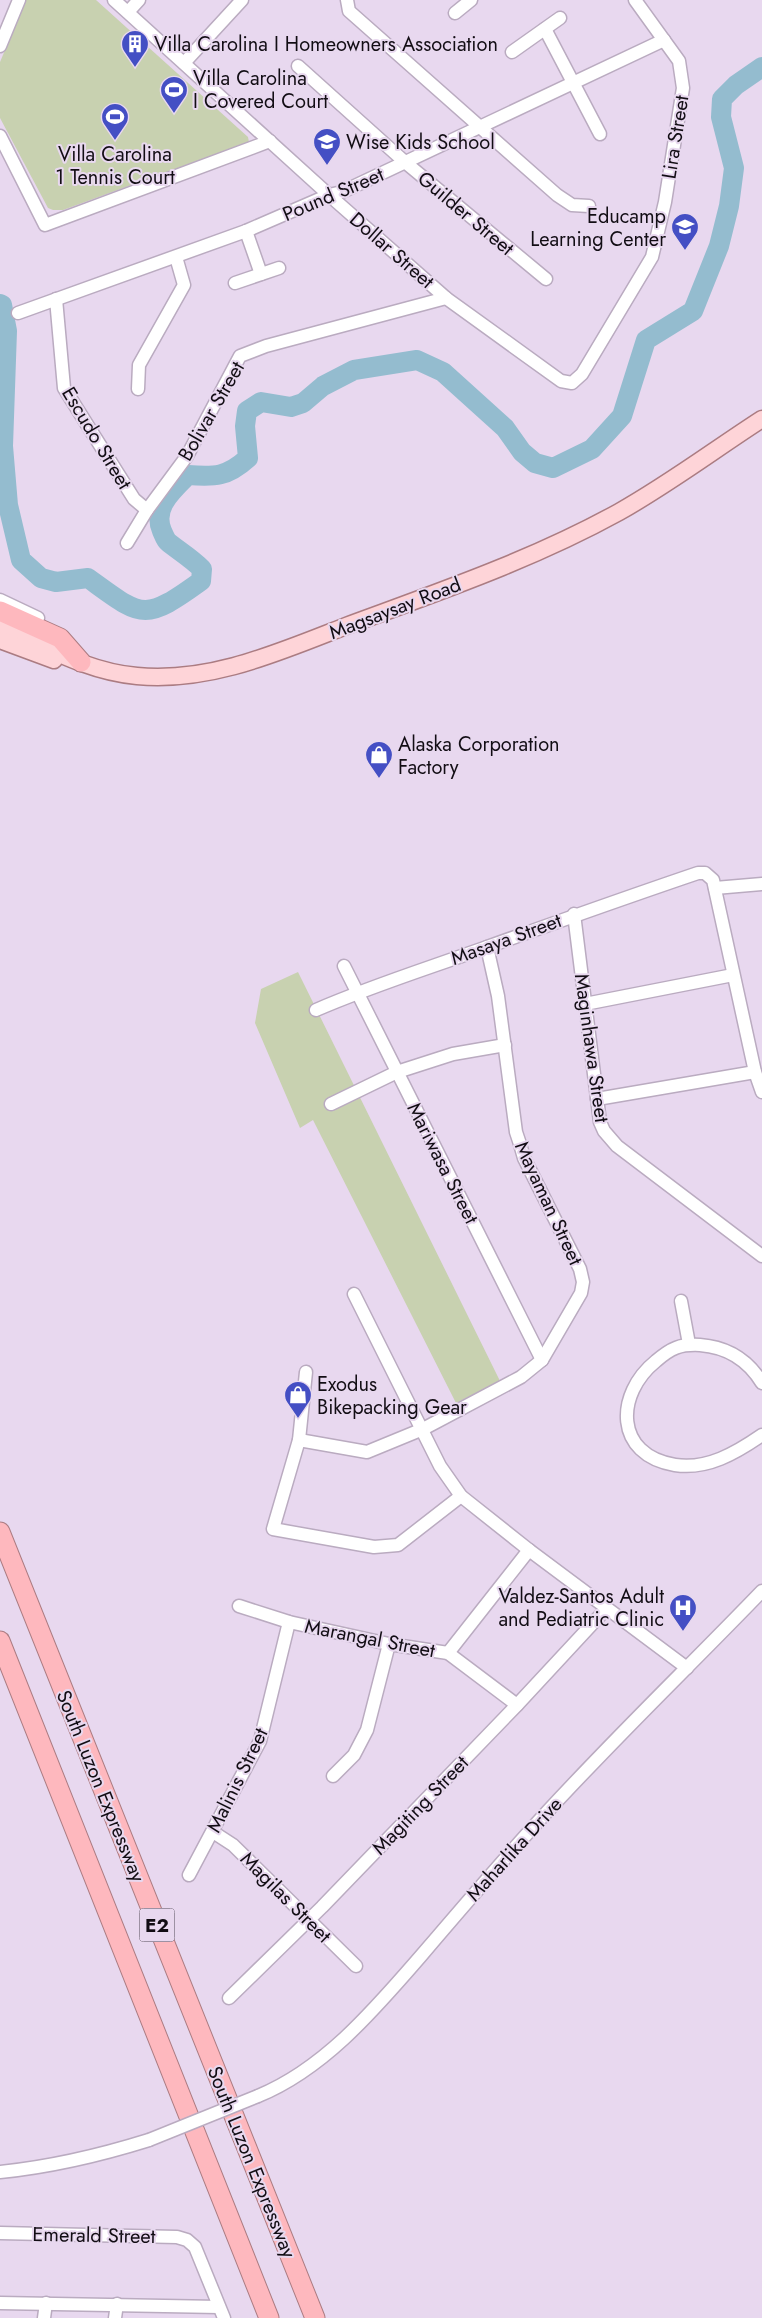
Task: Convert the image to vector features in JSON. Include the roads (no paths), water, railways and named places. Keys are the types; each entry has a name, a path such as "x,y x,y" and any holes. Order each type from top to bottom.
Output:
{"highway":[{"path":"0,611 60,638 88,665"},
{"name":"South Luzon Expressway","path":"0,1532 315,2318"},
{"name":"South Luzon Expressway","path":"0,1641 269,2318"}],"main road":[{"name":"Magsaysay Road","path":"0,627 88,665 136,676 165,677 215,671 259,659 510,564 569,537 619,511 702,461 762,418"},
{"path":"0,640 50,660 88,665"}],"street":[{"path":"0,46 20,0"},
{"name":"Dollar Street","path":"114,0 329,195 446,298 561,381 572,383"},
{"path":"128,12 139,0"},
{"path":"184,63 242,0"},
{"path":"455,13 471,0"},
{"name":"Lira Street","path":"572,383 582,374 652,257 660,227 683,88 679,61 635,0"},
{"path":"347,2 349,11 557,195 572,205 589,206"},
{"path":"512,52 560,18"},
{"path":"545,29 600,134"},
{"name":"Pound Street","path":"18,313 246,231 329,195 342,192 664,40"},
{"name":"Guilder Street","path":"298,66 406,162 546,278"},
{"path":"0,136 45,226 270,141"},
{"path":"246,231 260,274"},
{"path":"138,389 140,365 184,285 176,257"},
{"path":"236,283 279,268"},
{"name":"Bolivar Street","path":"127,543 147,510 187,456 240,356 266,346 446,298"},
{"name":"Escudo Street","path":"56,299 64,388 134,499 147,510"},
{"path":"0,600 46,622 63,634 88,665"},
{"name":"Masaya Street","path":"316,1010 356,992 487,947 574,914 698,873 710,876 715,888"},
{"path":"762,884 715,888 755,1072 762,1092"},
{"name":"Maginhawa Street","path":"574,914 600,1122 604,1131 617,1146 762,1256"},
{"name":"Mayaman Street","path":"299,1440 367,1452 423,1429 521,1377 542,1360 581,1293 584,1282 580,1269 524,1158 516,1132 498,996 487,947"},
{"name":"Mariwasa Street","path":"344,966 542,1360"},
{"path":"585,1004 733,975"},
{"path":"331,1104 397,1072 453,1054 505,1045"},
{"path":"597,1099 755,1072"},
{"path":"354,1294 440,1466 461,1496 529,1550 688,1668"},
{"path":"681,1301 689,1344"},
{"path":"762,1382 756,1373 736,1354 715,1346 689,1344 671,1349 644,1370 630,1394 625,1410 628,1431 640,1447 655,1459 675,1465 701,1464 723,1459 762,1435"},
{"path":"306,1372 299,1440 273,1529 374,1547 398,1545 461,1496"},
{"path":"448,1653 529,1550"},
{"name":"Maharlika Drive","path":"0,2172 61,2162 125,2148 279,2088 297,2076 330,2050 382,2001 526,1834 762,1591"},
{"name":"Marangal Street","path":"239,1606 289,1622 389,1644 448,1653 517,1705"},
{"name":"Magiting Street","path":"229,1998 322,1906 517,1705 607,1608"},
{"name":"Malinis Street","path":"189,1875 260,1741 289,1622"},
{"path":"333,1776 354,1755 367,1730 389,1644"},
{"name":"Magilas Street","path":"213,1832 233,1845 356,1966"},
{"name":"Emerald Street","path":"0,2233 177,2237 187,2240 195,2247 222,2312"},
{"path":"0,2302 117,2304 222,2312"},
{"path":"44,2318 46,2303"},
{"path":"115,2318 117,2304"}],"waterway":[{"path":"0,304 2,305 7,331 3,446 8,505 21,560 41,578 56,582 88,578 120,601 132,607 143,610 154,609 182,595 201,581 202,569 166,540 160,523 160,515 165,500 188,475 213,476 234,469 248,458 245,426 247,411 261,402 291,407 303,403 323,386 354,370 417,360 443,372 505,428 522,452 535,463 553,468 592,449 622,416 646,340 693,311 719,246 729,206 734,168 721,117 722,99 736,85 762,67"}],"place":[{"name":"Villa Carolina I Homeowners Association","path":"135,68"},
{"name":"Villa Carolina I Covered Court","path":"174,114"},
{"name":"Villa Carolina 1 Tennis Court","path":"115,141"},
{"name":"Wise Kids School","path":"327,166"},
{"name":"Educamp Learning Center","path":"685,251"},
{"name":"Alaska Corporation Factory","path":"379,779"},
{"name":"Exodus Bikepacking Gear","path":"298,1419"},
{"name":"Valdez-Santos Adult and Pediatric Clinic","path":"683,1632"}]}
